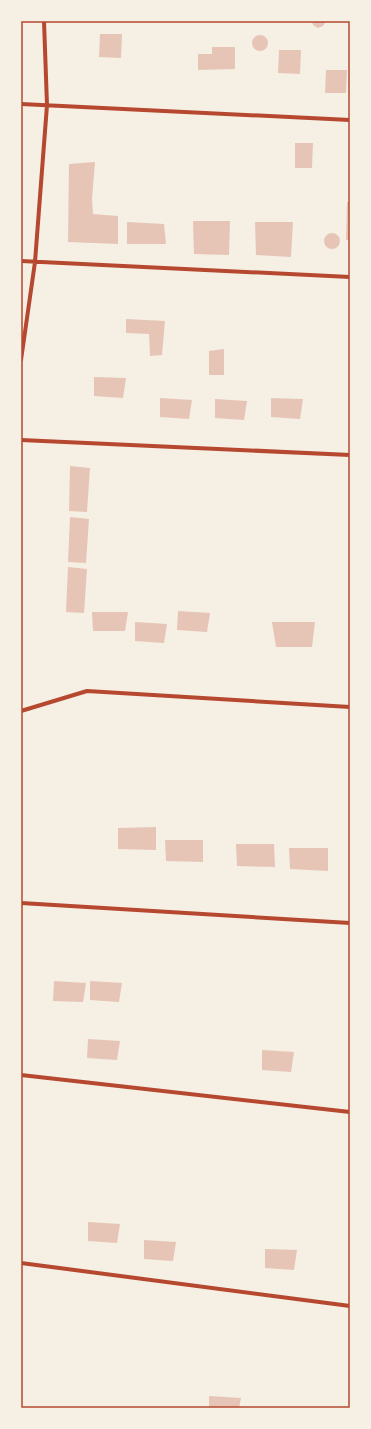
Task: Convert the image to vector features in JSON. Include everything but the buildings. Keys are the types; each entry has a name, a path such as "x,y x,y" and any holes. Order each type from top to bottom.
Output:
{"street":[{"path":"21,360 35,262 47,105 44,21"},
{"path":"21,104 350,120"},
{"path":"21,261 350,277"},
{"path":"21,440 350,455"},
{"path":"21,711 86,691 350,707"},
{"path":"21,903 350,923"},
{"path":"21,1075 350,1112"},
{"path":"21,1263 350,1306"}]}
